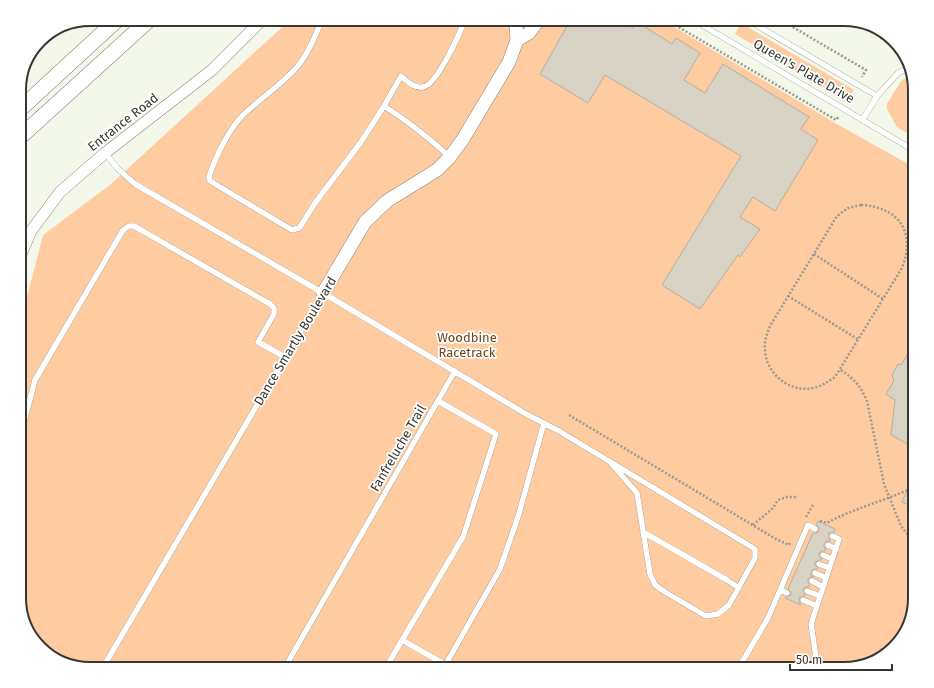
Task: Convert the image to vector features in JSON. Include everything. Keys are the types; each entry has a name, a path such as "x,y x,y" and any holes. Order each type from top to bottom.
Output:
{"main road":[{"path":"26,104 110,26"},
{"path":"26,132 142,26"}],"street":[{"name":"Entrance Road","path":"26,241 30,231 60,192 105,153 212,70 256,26"},
{"name":"Dance Smartly Boulevard","path":"323,293 365,222 387,201 437,170 450,157 509,62 517,40 516,26"},
{"path":"517,40 529,33 534,26"}],"lane":[{"path":"319,26 304,59 274,90 244,114 235,124 228,134 210,171 209,177 210,181 286,228 292,230 296,230 302,224 315,203 361,142 401,76 414,86 424,87 430,84 452,50 462,26"},
{"name":"Queen's Plate Drive","path":"704,26 908,146"},
{"name":"Queen's Plate Drive","path":"758,26 877,96"},
{"name":"Queen's Plate Drive","path":"863,119 877,96 898,73 905,70"},
{"path":"384,106 427,136 450,157"},
{"path":"105,153 117,168 135,184 323,293 526,414 544,423 610,462 755,549 755,558 739,588 729,605 718,614 706,616 655,585 650,574 637,493 610,462"},
{"path":"26,414 35,380 123,230 128,226 134,226 270,304 274,308 274,314 258,342 285,357"},
{"name":"Dance Smartly Boulevard","path":"106,662 323,293"},
{"name":"Fanfreluche Trail","path":"288,662 455,371"},
{"path":"389,662 463,537 496,434 438,401"},
{"path":"447,662 500,569 518,517 544,423"},
{"path":"742,662 768,618 804,535 805,524 815,529"},
{"path":"643,532 739,588"},
{"path":"804,535 811,538"},
{"path":"813,662 816,657 811,624 839,539 832,536"},
{"path":"800,545 806,548"},
{"path":"828,545 836,549"},
{"path":"796,553 803,556"},
{"path":"823,555 832,559"},
{"path":"792,563 799,566"},
{"path":"820,564 829,568"},
{"path":"788,571 795,574"},
{"path":"815,573 826,578"},
{"path":"784,581 791,584"},
{"path":"812,581 823,587"},
{"path":"780,590 787,593"},
{"path":"807,591 820,596"},
{"path":"803,600 817,606"},
{"path":"402,640 436,662"}],"path":[{"path":"677,26 836,120 844,108"},
{"path":"791,26 866,70 857,84"},
{"path":"861,205 874,205 886,210 897,218 904,229 907,242 907,255 902,268 841,370 836,377 824,385 812,389 799,388 786,384 776,376 768,364 765,352 765,339 770,326 814,254 837,216 848,208 861,205"},
{"path":"814,254 883,299"},
{"path":"788,296 859,340"},
{"path":"841,370 855,380 862,389 867,401 884,484 901,526 908,535"},
{"path":"568,415 789,545 792,539"},
{"path":"806,516 827,523 838,517 908,490"},
{"path":"753,525 773,508 778,500 786,497 798,497"},
{"path":"805,524 806,516 813,505"}],"green space":[{"name":"Woodbine Racetrack","path":"283,26 673,26 835,123 908,164 908,598 905,619 901,627 895,637 883,649 861,660 844,662 90,662 69,659 61,655 51,649 39,637 28,615 26,603 26,301 43,235 111,184"},
{"path":"739,26 746,26 854,90 847,100 735,34"},
{"path":"907,78 908,90 908,134 897,127 887,109 887,104 901,81"}],"building":[{"path":"567,26 630,26 633,28 634,26 643,26 672,44 676,38 700,53 684,80 705,93 723,64 809,117 801,129 818,140 775,211 753,197 740,217 760,229 740,257 738,255 700,309 662,285 741,156 605,75 588,103 540,74"},
{"path":"908,354 908,444 891,435 895,400 886,394 894,381 892,375 898,364 901,365"},
{"path":"908,488 908,505 902,502"},
{"path":"818,521 835,529 834,532 828,534 830,541 826,541 824,543 824,547 826,549 825,551 819,553 819,556 822,559 815,562 815,565 818,568 813,569 811,572 811,575 814,577 810,577 808,579 808,583 810,585 809,587 803,589 805,596 799,598 801,605 785,598 791,595 791,592 788,589 813,533 817,533 819,531 819,527 816,525"}]}
